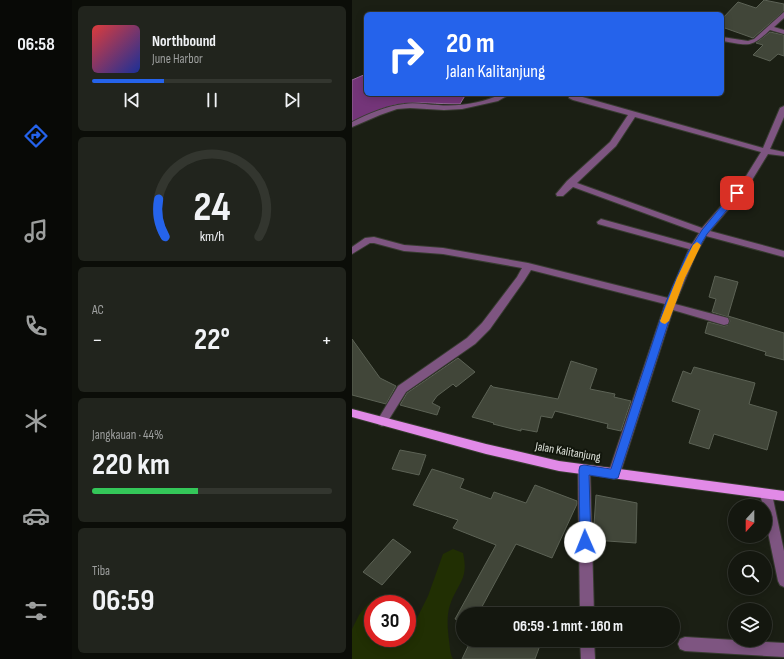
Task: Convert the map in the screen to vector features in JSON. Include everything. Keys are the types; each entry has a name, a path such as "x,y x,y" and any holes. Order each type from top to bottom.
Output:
{"main road":[{"name":"Jalan Kalitanjung","path":"352,413 538,462 584,470 784,496"}],"street":[{"path":"724,39 750,43 756,40 784,14"},
{"path":"770,28 784,32"},
{"path":"352,125 368,117 403,106 423,105 455,108 493,100 504,96"},
{"path":"572,96 766,151 784,154"},
{"path":"614,474 670,304 695,248 704,232 746,183 766,151 784,108"},
{"path":"560,194 613,144 633,114"},
{"path":"570,184 704,232 784,254"},
{"path":"601,222 695,248"},
{"path":"352,251 368,240 374,240 404,248 443,251 528,266 670,304 724,321"},
{"path":"382,421 402,389 471,341 486,326 518,284 528,266"},
{"path":"584,470 587,607"},
{"path":"766,494 784,581"},
{"path":"685,644 784,650"},
{"path":"587,647 588,659"}],"green space":[{"path":"453,549 463,553 465,569 462,580 453,597 448,614 449,641 453,659 352,659 352,629 364,609 364,647 416,647 416,618 428,596 443,554"}],"shaded area":[{"path":"364,75 364,96 465,96 460,104 419,103 395,105 373,112 352,122 352,80"}],"building":[{"path":"764,0 784,4 784,11 753,38 724,28 724,17 738,2 756,8"},
{"path":"770,32 784,35 784,56 778,54 770,61 753,55 763,45 756,43"},
{"path":"715,276 738,282 728,316 784,333 784,360 765,355 766,352 705,333 708,322 724,326 728,325 730,321 728,317 712,312 716,299 709,297"},
{"path":"352,339 380,378 396,386 386,404 352,395"},
{"path":"458,358 475,372 456,387 453,384 437,396 432,403 440,407 437,415 400,405 407,393"},
{"path":"571,361 597,369 590,389 615,394 614,397 631,401 621,431 607,428 608,424 555,411 552,418 541,416 537,432 521,429 521,431 472,417 491,385 493,387 558,399"},
{"path":"694,367 755,383 749,404 777,412 767,450 714,434 709,449 689,443 700,410 672,401 683,371 691,374"},
{"path":"400,450 426,455 419,475 392,469"},
{"path":"432,469 464,479 460,488 491,499 494,492 526,503 535,485 577,501 577,504 552,558 516,544 482,607 462,607 496,545 453,528 458,520 413,505"},
{"path":"596,495 637,503 636,543 593,540"},
{"path":"393,539 411,552 382,585 363,572"},
{"path":"468,647 539,647 535,659 462,659"}],"slow traffic":[{"path":"665,321 671,302 691,254 697,245"}],"route":[{"path":"585,542 584,470 614,474 671,302 691,254 704,232 737,193"}]}
